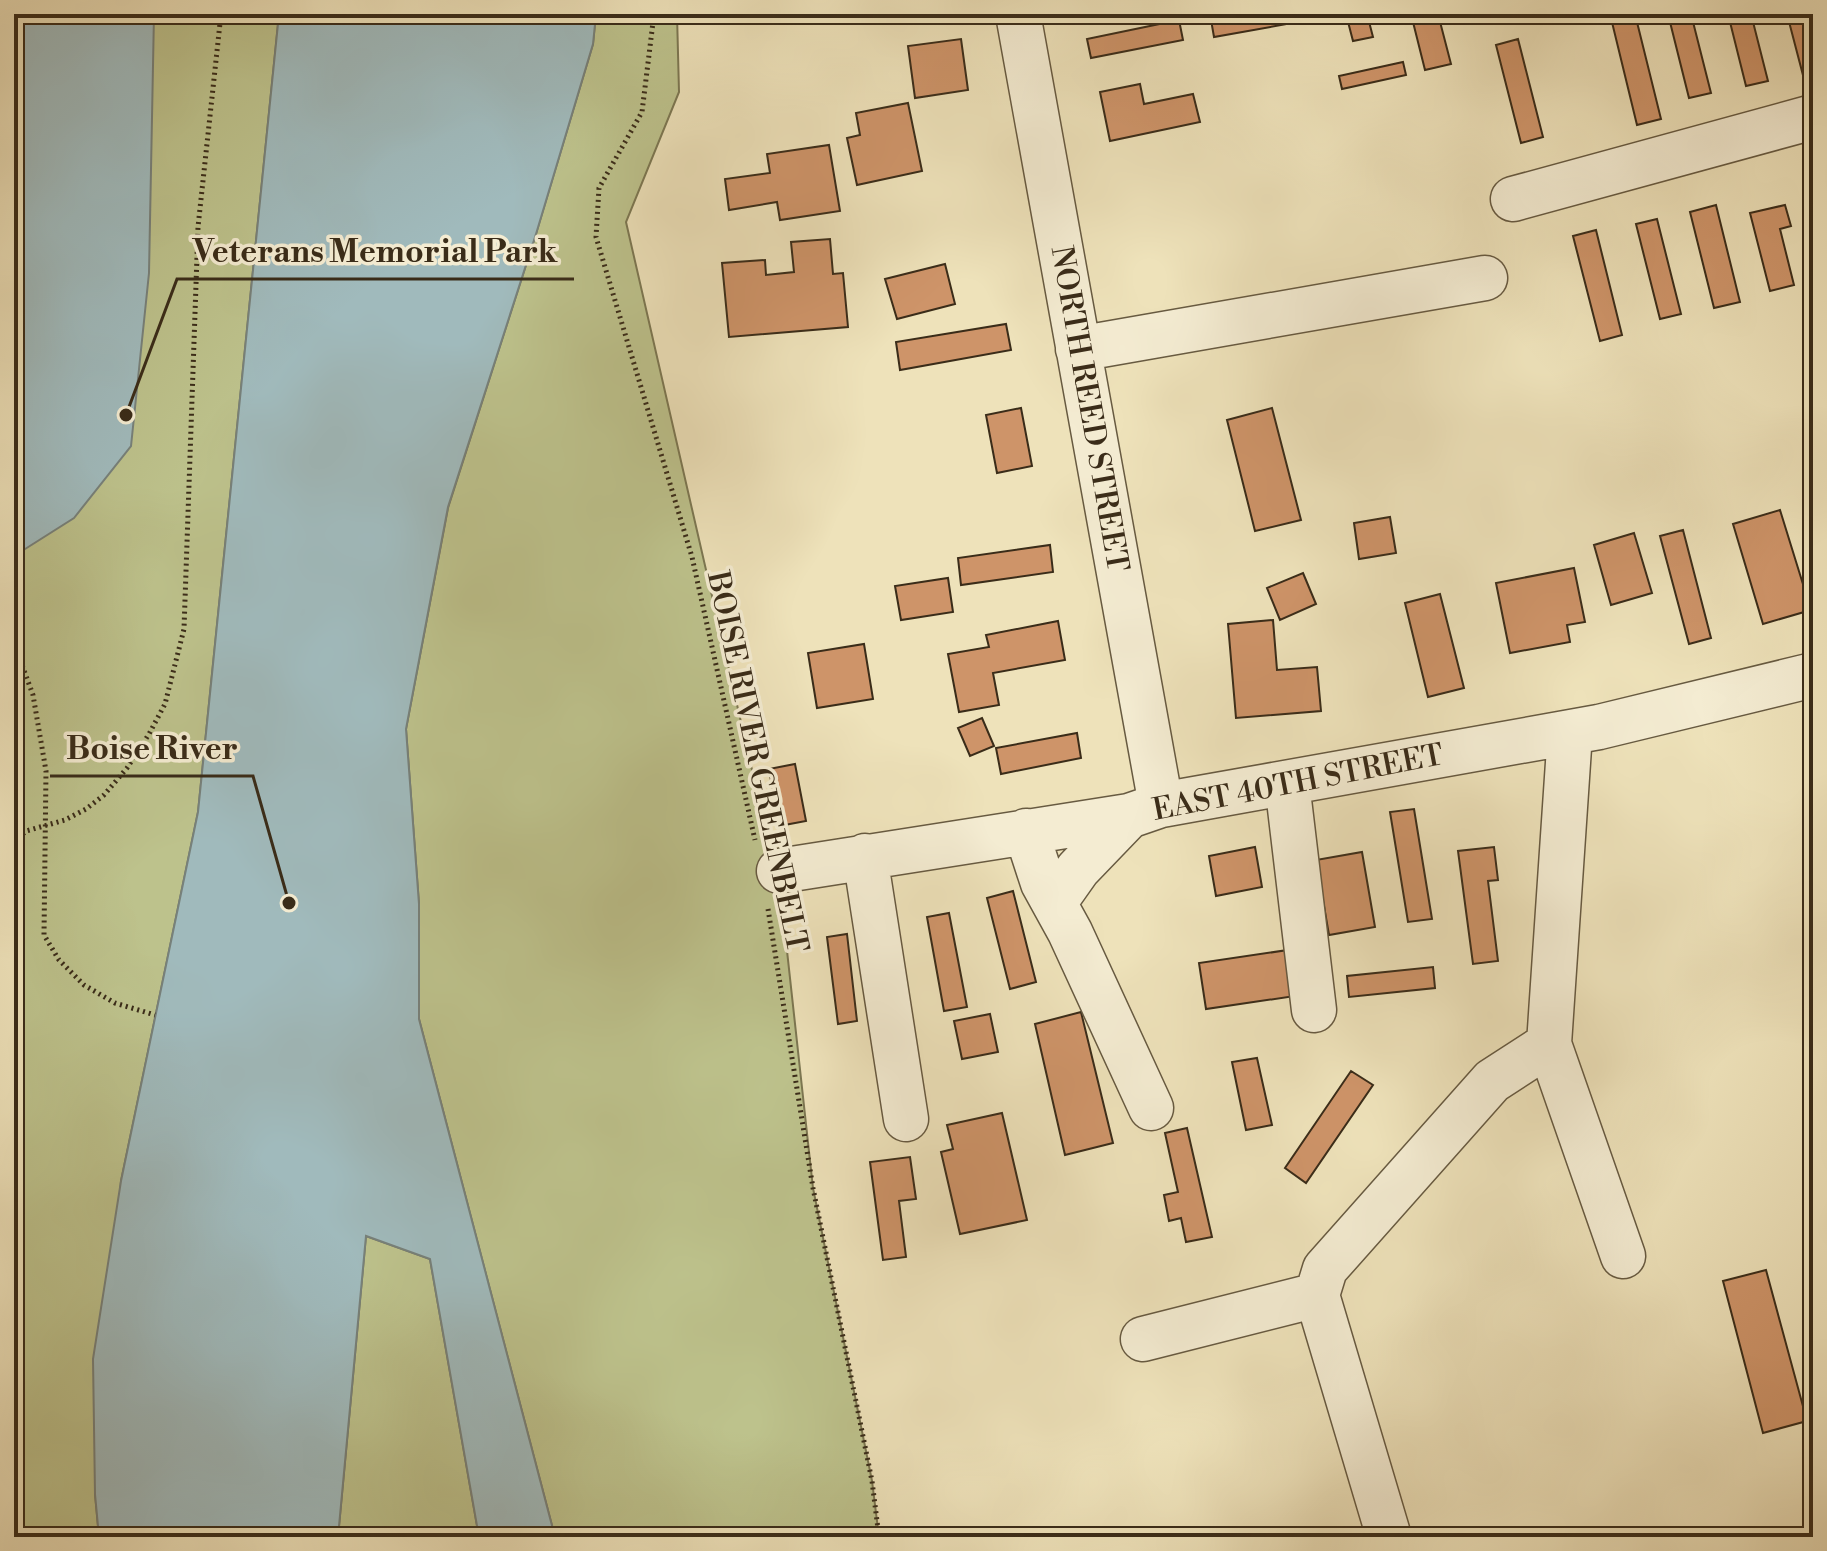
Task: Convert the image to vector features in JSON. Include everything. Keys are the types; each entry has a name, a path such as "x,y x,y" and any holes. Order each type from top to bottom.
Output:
{"street":[{"name":"NORTH REED STREET","path":"1018,14 1078,349 1145,810"},
{"path":"1513,199 1813,117"},
{"path":"1078,349 1485,278"},
{"name":"EAST 40TH STREET","path":"767,873 1026,831 1570,733 1813,675"},
{"path":"1570,733 1549,1044 1623,1256"},
{"path":"1287,783 1314,1010"},
{"path":"1054,903 1078,869 1145,810"},
{"path":"1026,831 1043,883 1151,1108"},
{"path":"865,856 906,1119"},
{"path":"1389,1537 1317,1295 1325,1269 1492,1081 1549,1044"},
{"path":"1143,1339 1317,1295"}],"path":[{"path":"14,842 26,831 65,820 86,809 104,795 127,768 165,704 184,629 198,227 221,14"},
{"name":"BOISE RIVER GREENBELT","path":"654,14 642,112 599,188 596,237 692,557 767,873 813,1188 872,1481 879,1537"},
{"path":"14,643 33,695 46,771 44,935 59,960 84,985 115,1003 155,1015"}],"green space":[{"path":"14,14 279,14 198,812 121,1181 95,1494 99,1537 14,1537"},
{"path":"596,14 677,14 679,92 626,222 781,896 813,1188 872,1481 879,1537 555,1537 419,1019 419,904 406,729 448,508 593,44"},
{"path":"366,1236 430,1259 479,1537 338,1537"}],"water":[{"path":"14,14 154,14 149,273 131,446 74,518 14,556"},
{"path":"279,14 596,14 593,44 536,234 448,507 406,729 419,904 419,1019 555,1537 479,1537 430,1259 366,1236 338,1537 99,1537 95,1494 93,1359 121,1181 198,812"}],"building":[{"path":"1210,14 1297,14 1298,22 1214,37"},
{"path":"1346,14 1367,14 1373,37 1353,41"},
{"path":"1411,14 1438,14 1451,64 1425,70"},
{"path":"1610,14 1635,14 1661,119 1637,125"},
{"path":"1691,14 1711,93 1689,98 1669,18"},
{"path":"1728,14 1751,14 1768,81 1746,86"},
{"path":"1787,14 1812,14 1813,77 1804,79"},
{"path":"1179,20 1183,40 1091,58 1087,39"},
{"path":"961,39 968,90 915,98 908,46"},
{"path":"1518,39 1543,137 1521,143 1496,45"},
{"path":"1403,62 1406,75 1342,89 1339,76"},
{"path":"1140,84 1144,104 1193,94 1200,122 1110,141 1100,92"},
{"path":"908,103 922,171 857,185 847,138 860,135 856,113"},
{"path":"829,145 840,211 780,220 777,202 729,210 725,179 770,173 767,154"},
{"path":"1716,205 1740,302 1714,308 1690,212"},
{"path":"1785,205 1791,226 1780,229 1794,285 1770,291 1750,213"},
{"path":"1657,219 1681,314 1660,319 1636,224"},
{"path":"1596,230 1622,335 1600,341 1573,236"},
{"path":"830,239 833,274 843,273 848,327 729,337 722,263 765,260 766,275 794,272 791,242"},
{"path":"945,264 955,304 897,319 885,279"},
{"path":"1006,324 1011,350 900,370 896,342"},
{"path":"1021,408 1032,466 997,473 986,415"},
{"path":"1272,408 1301,520 1255,531 1227,420"},
{"path":"1780,510 1811,610 1763,624 1733,524"},
{"path":"1390,517 1396,553 1359,559 1354,523"},
{"path":"1683,530 1711,638 1689,644 1660,536"},
{"path":"1634,533 1652,593 1611,605 1594,545"},
{"path":"1050,545 1053,572 961,585 958,558"},
{"path":"1574,568 1585,622 1567,625 1570,642 1510,653 1496,583"},
{"path":"1303,573 1316,604 1280,620 1267,588"},
{"path":"948,578 953,612 901,620 895,586"},
{"path":"1440,594 1464,688 1428,697 1405,603"},
{"path":"1273,620 1277,670 1317,667 1321,711 1236,718 1228,624"},
{"path":"1058,621 1065,660 993,673 999,705 959,712 948,654 989,647 986,635"},
{"path":"864,644 873,699 817,708 808,653"},
{"path":"982,718 994,746 970,756 958,728"},
{"path":"1077,733 1081,758 1001,774 996,748"},
{"path":"795,764 806,821 779,826 769,769"},
{"path":"1414,809 1432,919 1408,922 1390,812"},
{"path":"1255,847 1262,887 1216,896 1209,856"},
{"path":"1494,847 1498,880 1488,881 1498,961 1473,964 1458,851"},
{"path":"1362,852 1375,927 1329,935 1316,860"},
{"path":"1013,891 1036,982 1010,989 987,898"},
{"path":"949,913 967,1007 944,1011 927,917"},
{"path":"847,934 857,1021 838,1024 827,937"},
{"path":"1288,950 1295,996 1206,1009 1199,963"},
{"path":"1433,967 1435,988 1349,997 1347,976"},
{"path":"1081,1012 1113,1143 1065,1155 1035,1024"},
{"path":"990,1014 998,1052 962,1059 954,1021"},
{"path":"1257,1058 1272,1125 1246,1130 1232,1062"},
{"path":"1351,1071 1373,1085 1306,1183 1285,1168"},
{"path":"1002,1113 1027,1220 960,1234 941,1152 953,1149 947,1125"},
{"path":"1187,1128 1212,1237 1186,1242 1181,1218 1169,1221 1164,1195 1178,1192 1165,1133"},
{"path":"910,1157 916,1199 899,1201 906,1257 883,1260 870,1162"},
{"path":"1766,1270 1807,1421 1763,1433 1723,1281"}],"place":[{"name":"Veterans Memorial Park","path":"126,415"},
{"name":"Boise River","path":"289,903"}]}
